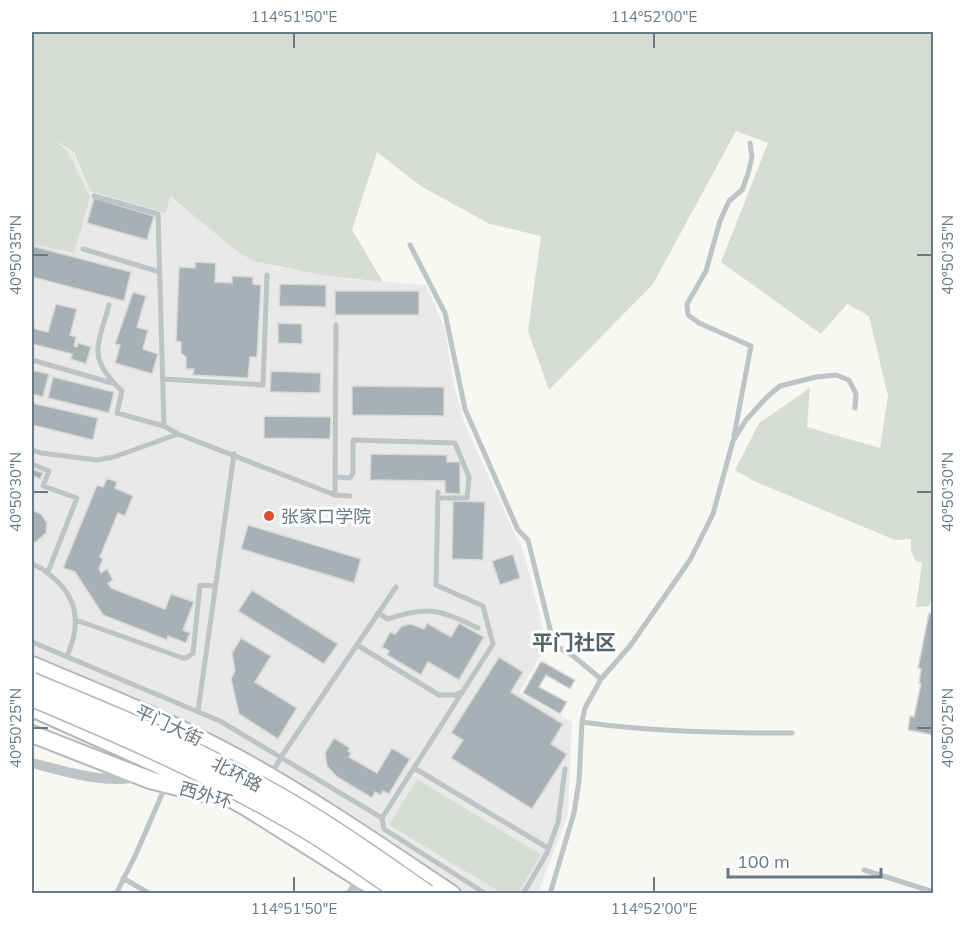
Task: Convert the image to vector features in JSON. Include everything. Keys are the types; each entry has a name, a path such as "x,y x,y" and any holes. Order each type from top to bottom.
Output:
{"highway":[{"name":"北环路","path":"32,682 167,740 270,791 427,894"},
{"name":"北环路","path":"32,697 191,769 281,814 403,894"}],"main road":[{"name":"平门大街","path":"32,665 163,721 267,775 452,894"},
{"path":"32,708 160,764 246,807 384,894"},
{"name":"西外环","path":"32,734 140,776 246,807"},
{"path":"246,807 267,775"}],"street":[{"path":"32,763 120,780 140,776"},
{"path":"351,894 360,878"}],"lane":[{"path":"550,894 574,813 585,708 601,679 630,646 690,560 713,514 733,441 751,346 699,323 688,315 687,304 706,271 720,221 729,201 742,190 752,157 750,143"},
{"path":"94,196 158,214 164,426"},
{"path":"410,245 444,313 465,409 518,530 528,540 554,645 572,655 601,679"},
{"path":"82,249 160,272"},
{"path":"163,379 263,385 267,275"},
{"path":"109,305 98,351 100,362 114,384 122,391 117,412 164,426 178,434 335,495 350,495"},
{"path":"335,495 336,325"},
{"path":"32,360 114,384"},
{"path":"733,441 746,420 766,397 780,386 816,377 836,375 849,380 856,394 855,408"},
{"path":"32,450 97,460 114,457 178,434"},
{"path":"335,477 350,478 353,473 353,440 455,443 469,477 467,498 438,495 436,585 483,606 493,644 382,818 384,829 486,894"},
{"path":"198,711 234,454"},
{"path":"32,464 49,471 44,486 77,498 48,572"},
{"path":"32,564 44,568 62,586 73,602 76,620 75,636 67,657"},
{"path":"76,620 183,658 188,657 193,653 200,585 214,586"},
{"path":"267,775 396,587"},
{"path":"378,613 388,619 416,611 444,613 478,628"},
{"path":"32,642 220,721 382,818"},
{"path":"357,645 439,695 455,695 463,691"},
{"path":"582,722 654,730 792,733"},
{"path":"414,768 548,848"},
{"path":"523,894 548,848 558,822 566,769"},
{"path":"116,894 167,784"},
{"path":"864,870 933,892"},
{"path":"123,878 150,894"}],"shaded area":[{"path":"32,32 933,32 934,595 929,606 916,607 922,563 915,560 911,550 911,539 895,540 754,481 735,470 759,423 810,388 807,427 880,448 888,396 869,316 847,304 821,334 721,262 768,143 736,131 653,284 549,390 528,331 541,236 490,224 422,187 377,152 352,230 383,282 322,275 253,261 233,248 170,196 166,213 90,191 74,152 55,141 67,150 90,197 74,253 32,244"},
{"name":"张家口学院","path":"32,130 73,152 90,191 166,212 169,196 253,261 360,280 426,285 445,329 454,385 465,425 524,553 542,624 546,647 519,693 572,722 568,814 538,893 462,893 419,865 32,660"},
{"path":"417,779 541,855 518,893 502,893 389,825"}],"building":[{"path":"94,198 154,216 147,240 87,223"},
{"path":"32,246 131,272 124,301 32,277"},
{"path":"195,262 216,263 215,282 232,283 232,276 253,277 253,284 261,285 257,357 250,357 248,378 193,375 194,369 186,369 186,357 181,353 181,342 176,341 179,267 195,268"},
{"path":"280,284 326,285 326,307 279,306"},
{"path":"335,291 419,291 419,315 335,315"},
{"path":"133,292 146,296 137,327 148,330 143,349 158,354 152,374 115,363 120,345 115,344"},
{"path":"56,304 77,309 70,335 76,337 74,346 77,347 78,343 91,347 86,364 71,359 72,354 32,344 32,328 48,332"},
{"path":"278,323 302,324 302,344 278,343"},
{"path":"32,370 49,374 43,397 32,394"},
{"path":"271,371 321,373 320,393 270,392"},
{"path":"53,377 114,392 109,413 48,398"},
{"path":"352,386 444,387 444,416 352,415"},
{"path":"32,403 98,418 93,440 32,425"},
{"path":"264,416 331,417 330,439 264,438"},
{"path":"371,454 447,455 447,462 460,462 460,494 445,493 445,481 370,480"},
{"path":"32,469 43,473 40,479 34,476 32,483"},
{"path":"107,478 117,482 115,488 133,496 125,516 118,513 100,557 103,559 99,569 101,573 107,569 113,580 108,583 111,588 165,609 171,594 194,602 183,630 190,633 186,643 168,636 167,640 103,615 75,572 63,568 97,485 103,487"},
{"path":"453,501 485,502 483,560 452,559"},
{"path":"32,510 41,514 47,523 46,533 36,542 32,542"},
{"path":"248,525 361,559 354,583 241,549"},
{"path":"513,554 520,578 500,585 492,561"},
{"path":"252,590 338,644 324,664 238,611"},
{"path":"929,613 934,614 934,735 908,730 910,716 914,717 921,684 919,683 921,669 918,668"},
{"path":"427,623 451,637 459,623 484,637 459,680 428,662 421,675 387,655 389,651 382,647 390,632 395,634 402,626 411,624 424,629"},
{"path":"241,638 271,656 255,682 297,708 278,739 239,714 231,679 235,671 232,653"},
{"path":"499,657 523,672 511,692 563,724 551,744 567,754 532,809 451,758 463,740 451,733"},
{"path":"541,661 575,680 570,689 546,675 539,687 567,702 560,714 523,693"},
{"path":"334,738 350,748 349,757 377,773 392,748 410,759 389,794 383,791 381,795 375,792 372,798 337,777 327,766 325,753"}],"place":[{"name":"张家口学院","path":"269,516"}],"district":[{"name":"平门社区","path":"574,642"}]}
